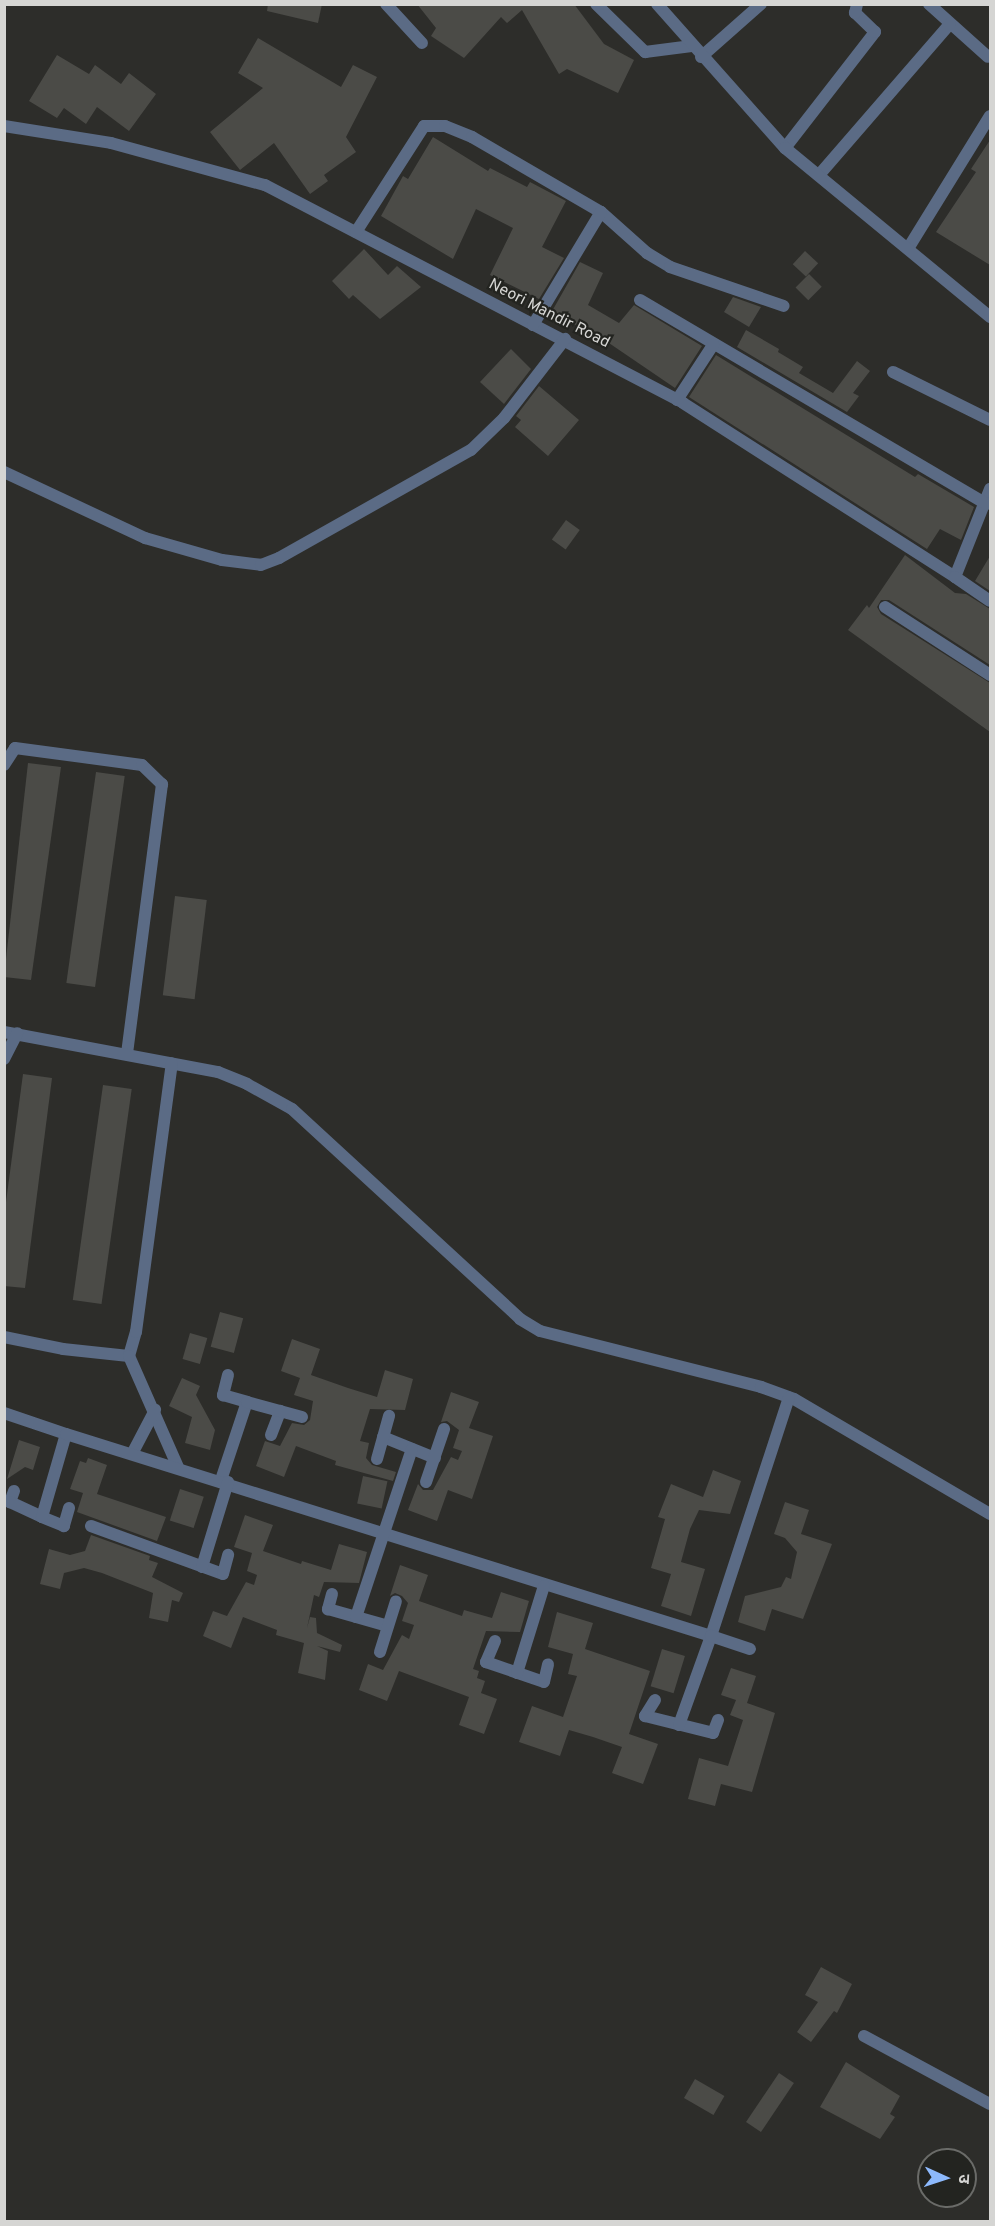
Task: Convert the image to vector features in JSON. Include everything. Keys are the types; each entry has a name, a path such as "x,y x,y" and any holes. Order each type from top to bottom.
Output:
{"street":[{"path":"386,4 422,43"},
{"path":"596,4 645,52 692,46"},
{"path":"657,4 701,57 785,147 909,247 990,317"},
{"path":"701,57 761,4"},
{"path":"785,147 875,32 855,13 857,4"},
{"path":"929,4 988,57"},
{"path":"819,175 950,24"},
{"path":"909,247 990,116"},
{"name":"Neori Mandir Road","path":"4,126 111,143 265,185 677,399 990,601"},
{"path":"356,232 424,126 445,126 472,136 601,212 647,253 670,267 784,306"},
{"path":"533,325 601,212"},
{"path":"640,300 986,504"},
{"path":"4,472 145,538 222,560 261,565 279,558 471,450 504,418 565,339"},
{"path":"677,399 713,345"},
{"path":"893,372 990,420"},
{"path":"955,577 986,504 990,489"},
{"path":"885,607 990,675"},
{"path":"4,765 15,748 142,765 162,784 128,1053"},
{"path":"4,1059 11,1032 218,1071 292,1109 520,1319 540,1331 789,1397 990,1514"},
{"path":"172,1063 136,1332 129,1356 155,1410 178,1467"},
{"path":"4,1337 63,1349 129,1356"},
{"path":"228,1375 223,1395 302,1417"},
{"path":"679,1725 711,1636 789,1397"},
{"path":"202,1567 247,1402"},
{"path":"132,1454 155,1410"},
{"path":"271,1435 280,1411"},
{"path":"4,1413 224,1481 544,1586 750,1649"},
{"path":"377,1459 389,1416"},
{"path":"426,1482 444,1429"},
{"path":"42,1517 66,1434"},
{"path":"383,1437 435,1458"},
{"path":"356,1617 381,1534 412,1449"},
{"path":"14,1491 10,1502 64,1526 69,1508"},
{"path":"91,1526 223,1574 228,1555"},
{"path":"517,1673 544,1586"},
{"path":"332,1594 328,1609 388,1626"},
{"path":"380,1652 396,1601"},
{"path":"495,1641 486,1662 544,1682 548,1664"},
{"path":"655,1700 645,1716 713,1733 718,1720"},
{"path":"864,2036 990,2104"}],"building":[{"path":"268,4 322,4 318,23 267,11"},
{"path":"417,4 574,4 604,44 634,60 618,93 567,69 559,74 522,10 507,23 501,17 464,58 431,36 436,28"},
{"path":"258,38 341,87 353,65 377,77 346,137 356,152 324,175 328,181 310,194 274,143 240,170 210,132 263,88 238,73"},
{"path":"57,55 89,74 95,65 121,84 129,73 156,94 129,131 97,107 86,124 64,108 57,118 29,101"},
{"path":"433,137 488,171 490,168 527,187 530,182 566,201 542,247 564,258 539,299 490,275 513,228 476,209 453,259 381,216 403,176 408,179"},
{"path":"990,140 990,265 936,232 976,172 971,169"},
{"path":"364,249 388,275 397,266 421,287 380,319 353,295 349,299 332,281"},
{"path":"805,251 818,263 806,276 793,264"},
{"path":"580,262 603,273 588,305 619,323 634,305 702,346 675,388 581,324 580,327 551,313"},
{"path":"809,274 822,287 808,300 796,287"},
{"path":"733,297 761,307 749,327 724,312"},
{"path":"746,330 779,349 778,352 803,367 799,373 833,393 857,361 870,371 853,393 859,396 847,412 737,347"},
{"path":"511,349 531,369 504,404 480,382"},
{"path":"716,355 915,477 918,474 974,507 961,540 940,529 927,549 689,397"},
{"path":"539,386 579,420 548,456 515,427 521,420 516,416"},
{"path":"566,520 580,530 566,549 552,539"},
{"path":"905,555 955,593 966,594 990,609 990,665 889,600 881,600 877,607 881,614 990,683 990,732 848,630 867,605 869,608"},
{"path":"990,556 990,591 975,581"},
{"path":"28,763 61,767 31,980 4,977"},
{"path":"96,772 125,776 95,987 66,983"},
{"path":"175,896 207,900 195,999 163,995"},
{"path":"23,1074 52,1078 25,1288 4,1286 4,1217"},
{"path":"103,1085 132,1089 102,1304 73,1300"},
{"path":"220,1312 243,1318 234,1353 211,1347"},
{"path":"190,1333 207,1338 200,1364 183,1359"},
{"path":"292,1339 320,1349 311,1375 348,1388 377,1397 385,1370 413,1379 405,1410 370,1409 360,1441 369,1443 366,1458 372,1465 396,1472 393,1481 335,1465 336,1461 296,1446 284,1477 256,1466 265,1441 280,1446 292,1423 304,1425 310,1420 313,1401 294,1395 300,1378 281,1371"},
{"path":"182,1378 200,1386 196,1395 215,1430 210,1450 185,1443 192,1417 169,1406"},
{"path":"451,1392 479,1402 469,1428 493,1436 472,1499 448,1490 437,1521 408,1510 418,1484 423,1490 433,1490 451,1457 458,1460 462,1451 453,1448 459,1430 447,1421 441,1422"},
{"path":"19,1440 40,1447 33,1470 25,1467 7,1479"},
{"path":"88,1458 107,1465 97,1494 166,1517 157,1541 77,1512 83,1493 70,1489 80,1461 86,1463"},
{"path":"713,1470 741,1481 730,1514 699,1510 690,1529 681,1562 705,1569 691,1616 661,1606 671,1574 651,1568 665,1519 658,1517 671,1484 703,1497"},
{"path":"363,1476 387,1481 382,1509 357,1503"},
{"path":"180,1489 204,1497 194,1528 170,1520"},
{"path":"785,1502 809,1510 801,1534 832,1544 803,1619 772,1609 765,1631 738,1622 745,1596 781,1587 786,1577 791,1579 797,1552 785,1538 774,1534"},
{"path":"245,1515 273,1525 263,1551 301,1564 302,1561 331,1570 339,1544 367,1552 359,1583 324,1582 319,1597 314,1595 307,1628 310,1617 316,1618 317,1633 342,1645 340,1652 317,1646 328,1651 325,1680 298,1673 304,1643 276,1635 277,1630 243,1617 231,1648 203,1636 213,1611 227,1616 246,1582 254,1585 257,1575 247,1571 252,1553 234,1547"},
{"path":"91,1535 150,1556 149,1560 158,1563 152,1577 183,1593 179,1602 172,1600 168,1622 149,1618 153,1593 102,1573 84,1568 64,1573 60,1589 40,1584 49,1549 70,1555 85,1551"},
{"path":"400,1565 428,1575 419,1601 462,1616 464,1610 492,1618 501,1592 529,1601 520,1632 486,1631 473,1669 479,1671 477,1678 485,1681 481,1693 497,1699 484,1734 459,1725 469,1697 399,1671 387,1701 359,1690 368,1664 383,1670 402,1635 409,1639 414,1625 402,1621 408,1603 402,1596 395,1593 390,1596"},
{"path":"557,1612 593,1623 585,1649 650,1671 629,1734 658,1744 643,1784 612,1773 622,1747 593,1737 569,1730 560,1756 519,1742 532,1706 563,1717 577,1676 568,1674 573,1654 548,1647"},
{"path":"662,1649 685,1656 674,1693 651,1686"},
{"path":"731,1668 756,1676 747,1703 775,1713 752,1792 721,1784 715,1806 688,1799 699,1758 728,1766 743,1720 730,1715 736,1700 721,1695"},
{"path":"821,1967 852,1984 837,2013 834,2011 811,2042 797,2032 818,2002 805,1995"},
{"path":"846,2062 900,2096 890,2114 895,2117 880,2139 820,2107"},
{"path":"779,2073 794,2083 761,2132 746,2122"},
{"path":"695,2079 724,2096 713,2115 684,2098"}]}
